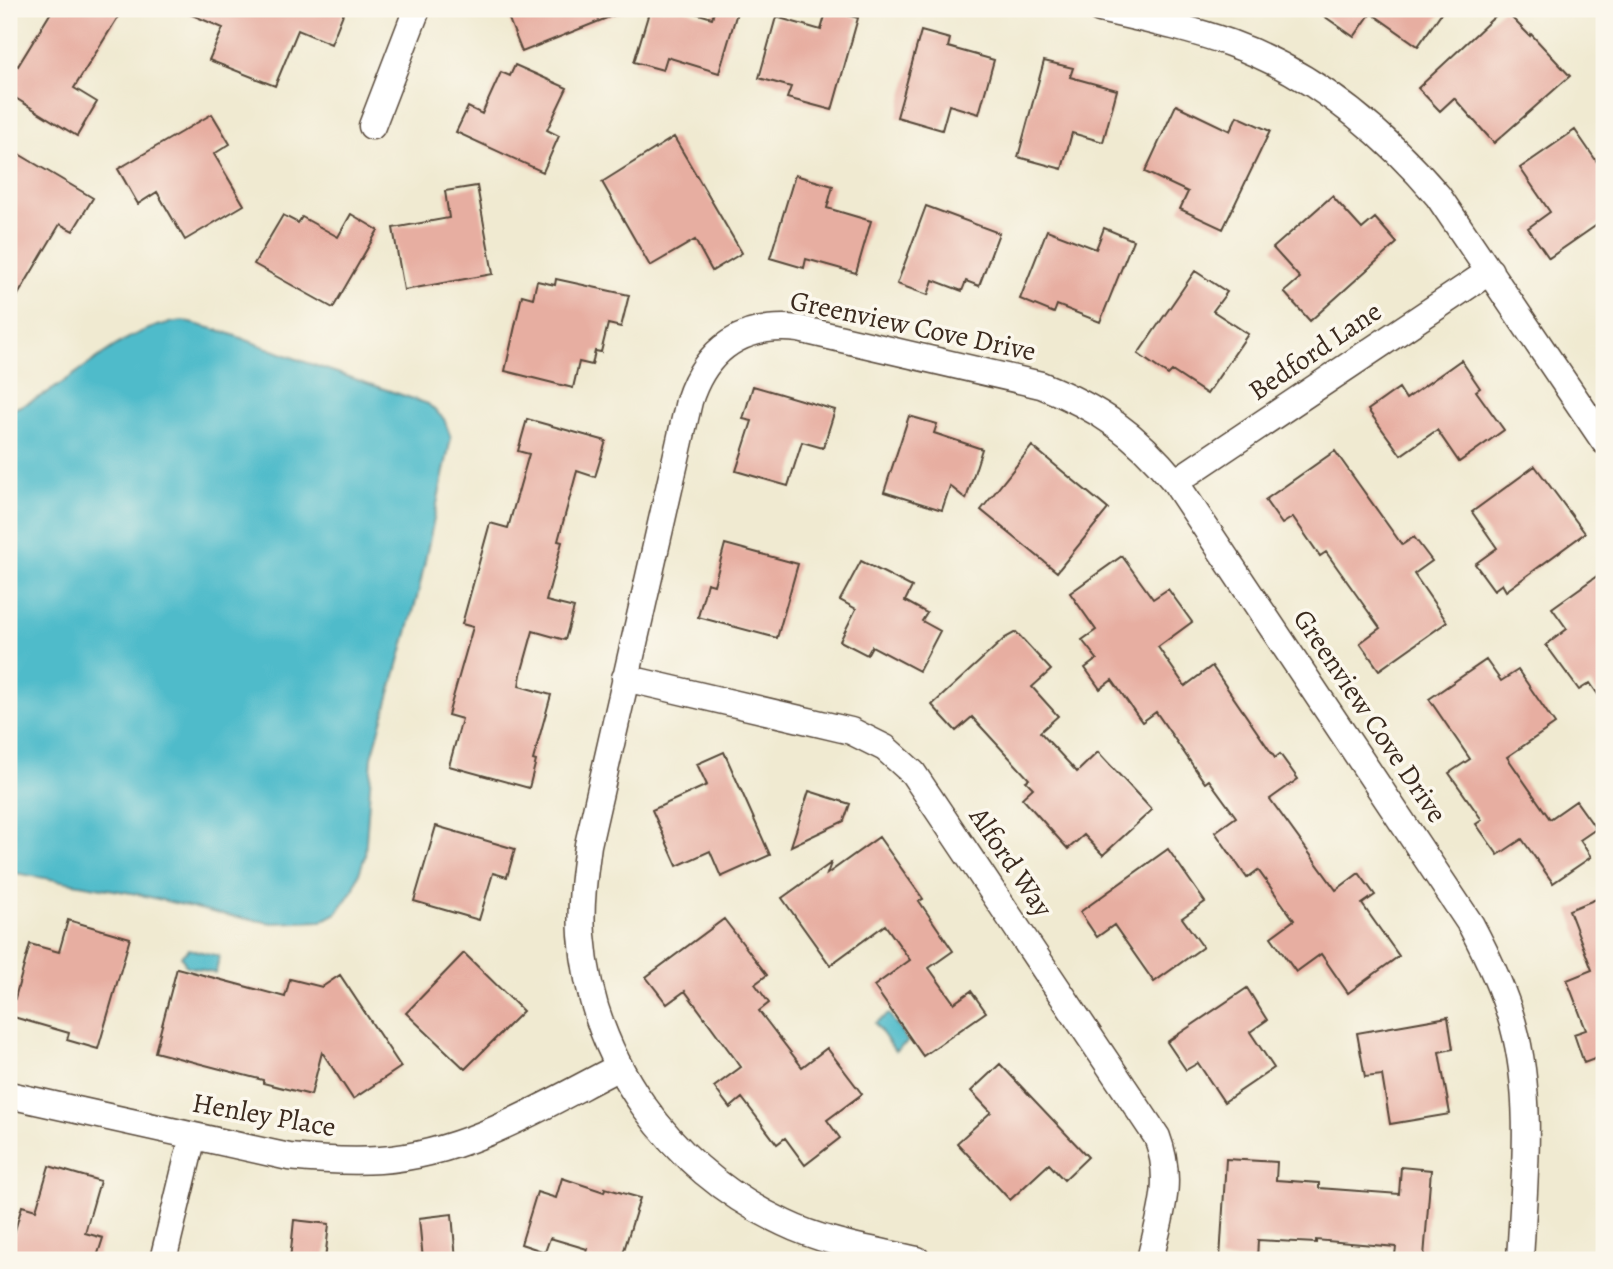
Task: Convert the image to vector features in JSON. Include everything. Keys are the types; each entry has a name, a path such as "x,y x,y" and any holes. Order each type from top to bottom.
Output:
{"street":[{"path":"372,126 417,9"},
{"path":"1100,9 1169,24 1231,43 1286,68 1320,88 1369,124 1412,165 1438,196 1604,441"},
{"name":"Bedford Lane","path":"1175,482 1490,271"},
{"name":"Greenview Cove Drive","path":"917,1260 828,1240 786,1224 745,1203 708,1177 675,1146 646,1111 619,1067 601,1025 589,981 582,936 582,890 588,845 689,401 704,366 716,353 746,334 772,328 799,329 1041,385 1078,400 1112,420 1143,445 1175,482 1471,925 1496,974 1513,1026 1524,1080 1526,1134 1520,1260"},
{"name":"Alford Way","path":"625,678 851,731 885,748 913,773 1157,1137 1167,1175 1150,1260"},
{"name":"Henley Place","path":"9,1095 289,1157 336,1161 382,1160 428,1152 473,1139 619,1067"},
{"path":"163,1260 193,1136"}],"water":[{"path":"183,321 225,332 428,404 444,419 451,438 418,594 372,757 365,856 354,888 337,913 322,921 272,923 220,914 137,894 9,872 9,410 53,389 135,335 158,326"},
{"path":"189,949 219,956 216,973 186,966 181,956"},
{"path":"889,1014 908,1042 895,1051 875,1023"}],"building":[{"path":"53,9 123,9 74,88 97,102 77,136 9,94 9,60 18,66"},
{"path":"178,9 345,9 331,44 298,30 275,86 209,60 223,28"},
{"path":"505,9 627,9 627,10 522,52"},
{"path":"650,9 682,9 712,18 715,9 738,9 719,73 667,57 663,70 634,62"},
{"path":"827,9 858,18 832,110 787,98 791,87 759,78 776,17 821,30"},
{"path":"1314,9 1444,9 1418,46 1371,13 1354,37"},
{"path":"1503,9 1530,36 1531,34 1570,76 1494,143 1454,98 1440,111 1418,88"},
{"path":"921,31 950,39 948,47 994,60 979,114 949,105 942,130 897,117"},
{"path":"1044,61 1073,68 1070,77 1117,90 1103,142 1072,133 1062,169 1018,157"},
{"path":"515,65 567,88 547,130 559,136 543,172 456,132 468,107 482,114 501,72 510,76"},
{"path":"1176,105 1230,131 1237,116 1270,131 1223,229 1180,209 1188,192 1145,172"},
{"path":"212,114 230,144 214,154 244,205 185,240 157,192 138,204 118,169"},
{"path":"1575,130 1604,172 1604,220 1549,258 1528,228 1550,212 1520,168"},
{"path":"674,137 742,253 712,271 695,240 650,266 602,182"},
{"path":"17,153 93,198 73,231 60,224 9,310 9,166"},
{"path":"795,175 833,186 827,208 871,221 856,273 806,259 804,268 770,258"},
{"path":"477,186 493,274 404,290 393,228 449,218 445,191"},
{"path":"1332,196 1362,229 1375,218 1397,243 1310,321 1284,292 1300,278 1273,248"},
{"path":"926,206 999,233 979,286 966,281 962,291 933,280 928,295 897,284"},
{"path":"351,214 378,230 333,308 254,264 283,215 298,223 302,217 338,237"},
{"path":"1104,228 1133,240 1100,322 1057,305 1054,313 1020,299 1047,230 1096,249"},
{"path":"1195,271 1227,292 1213,311 1248,334 1207,394 1172,371 1168,375 1138,354"},
{"path":"556,279 629,295 621,327 608,324 601,352 595,351 592,365 579,362 573,388 505,371 522,295 533,298 537,281 555,285"},
{"path":"1461,360 1480,388 1476,391 1504,430 1459,462 1437,430 1401,455 1368,410 1399,388 1406,399"},
{"path":"753,386 835,410 823,448 802,442 788,486 736,471 752,421 743,419"},
{"path":"909,416 937,424 934,433 982,449 966,499 950,486 942,510 884,492"},
{"path":"527,419 606,441 595,477 577,471 558,541 562,542 546,601 574,608 565,640 533,631 521,674 519,686 551,695 533,760 536,761 529,788 449,766 462,719 448,715 473,627 462,624 490,523 508,528 529,454 518,451"},
{"path":"1032,446 1108,509 1057,572 981,510"},
{"path":"1335,451 1402,545 1414,537 1432,561 1414,574 1447,622 1379,670 1360,643 1380,628 1326,552 1320,556 1293,517 1282,524 1265,500"},
{"path":"1535,466 1585,533 1506,591 1502,584 1494,590 1475,564 1497,548 1472,512"},
{"path":"725,544 798,564 777,638 698,617 707,583 714,585"},
{"path":"1122,556 1153,599 1168,589 1192,622 1158,647 1185,686 1212,666 1275,758 1280,754 1298,779 1270,799 1336,890 1359,873 1375,895 1362,904 1399,956 1348,993 1321,954 1296,972 1271,937 1294,920 1258,870 1247,878 1215,832 1236,817 1209,780 1205,783 1156,712 1142,722 1112,680 1100,689 1085,668 1097,659 1082,640 1096,630 1070,593"},
{"path":"861,561 912,587 905,601 927,613 922,621 940,631 919,671 872,646 867,655 840,641 856,609 840,600"},
{"path":"1604,571 1604,703 1590,683 1579,690 1546,645 1567,629 1552,608"},
{"path":"1016,632 1051,670 1032,687 1058,716 1040,732 1077,772 1098,752 1152,810 1103,855 1084,835 1068,849 1022,798 1033,788 1026,781 1029,779 972,717 956,731 932,705 1005,638"},
{"path":"1486,660 1501,681 1518,670 1555,724 1507,757 1550,819 1576,801 1596,829 1580,840 1591,857 1553,883 1522,839 1498,855 1476,824 1482,820 1449,773 1470,759 1429,699"},
{"path":"724,752 770,855 721,877 710,851 677,866 652,810 707,785 697,764"},
{"path":"809,791 850,804 844,821 791,846"},
{"path":"436,826 515,849 507,877 493,873 479,920 414,901"},
{"path":"879,837 923,899 919,901 953,951 929,968 954,1003 971,991 986,1012 923,1056 874,986 910,960 885,925 830,965 782,898 831,863 827,874"},
{"path":"1168,849 1205,902 1182,918 1203,947 1154,982 1114,925 1097,937 1080,912"},
{"path":"1604,896 1603,1072 1597,1058 1584,1063 1574,1034 1586,1030 1567,980 1592,970 1569,910"},
{"path":"724,919 767,975 755,984 769,1003 759,1011 802,1067 827,1048 862,1094 827,1120 840,1138 805,1165 785,1138 777,1144 742,1098 730,1108 714,1087 741,1067 685,991 667,1004 646,977"},
{"path":"68,920 130,938 98,1049 67,1040 69,1033 10,1016 30,944 59,952"},
{"path":"464,953 523,1011 465,1069 406,1013"},
{"path":"177,968 285,997 290,979 322,987 340,975 401,1067 353,1099 322,1052 311,1095 155,1052"},
{"path":"1247,988 1267,1020 1250,1032 1274,1068 1224,1102 1198,1063 1186,1070 1167,1042"},
{"path":"1448,1017 1453,1049 1439,1052 1450,1114 1390,1124 1382,1075 1365,1077 1357,1033"},
{"path":"1000,1064 1088,1157 1064,1180 1049,1164 1010,1200 957,1143 991,1112 971,1091"},
{"path":"1226,1159 1277,1162 1276,1180 1319,1183 1319,1188 1399,1194 1401,1167 1431,1170 1424,1257 1395,1255 1396,1247 1316,1240 1316,1243 1258,1240 1257,1260 1220,1259"},
{"path":"49,1166 100,1181 85,1233 103,1238 96,1260 42,1260 9,1251 22,1206 36,1210"},
{"path":"562,1178 604,1192 605,1188 640,1198 621,1260 584,1260 587,1249 550,1238 545,1252 521,1244 537,1192 556,1198"},
{"path":"452,1214 456,1260 423,1260 419,1218"},
{"path":"294,1220 329,1224 325,1260 290,1260"}]}
